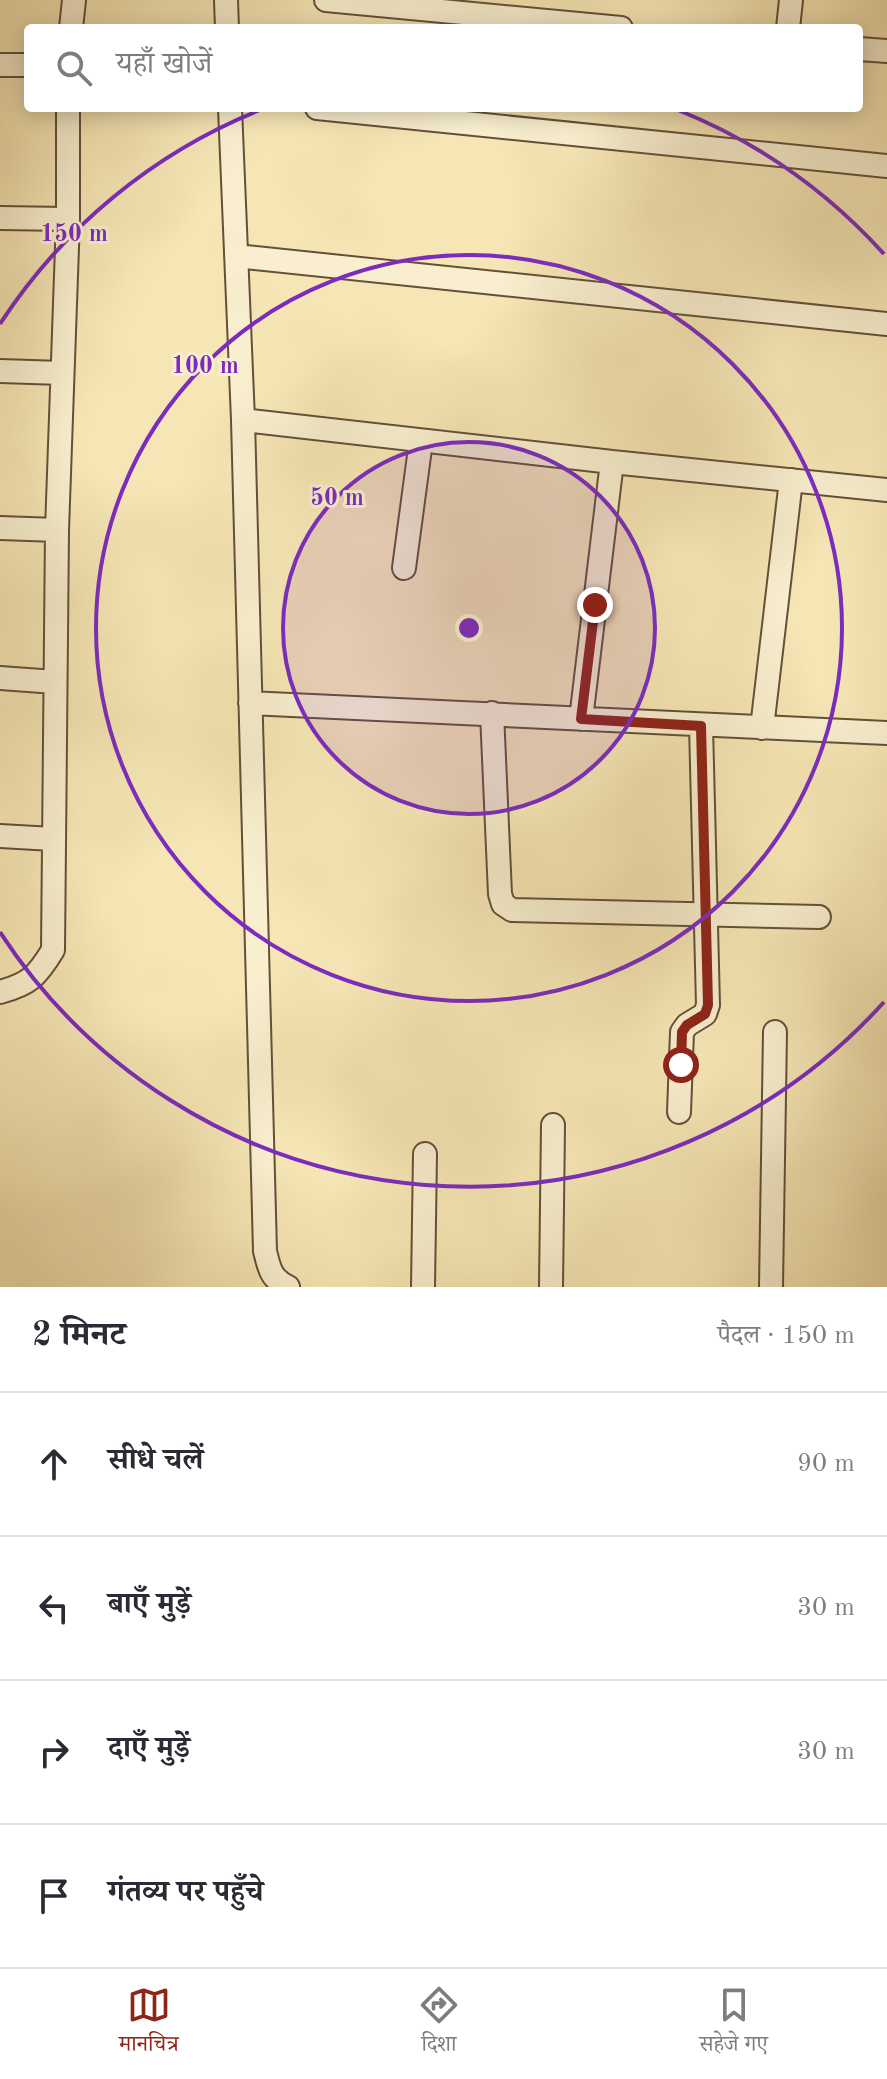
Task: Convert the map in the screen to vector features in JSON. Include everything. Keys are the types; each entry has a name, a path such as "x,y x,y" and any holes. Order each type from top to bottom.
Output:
{"street":[{"path":"71,24 74,0"},
{"path":"226,0 227,24"},
{"path":"326,0 485,8 594,24"},
{"path":"788,24 791,0"},
{"path":"863,49 887,51"},
{"path":"0,65 24,65"},
{"path":"0,992 22,986 39,973 53,950 57,530 68,219 68,112"},
{"path":"230,112 243,420 265,1251 275,1280 288,1287"},
{"path":"356,112 887,166"},
{"path":"0,218 68,219"},
{"path":"236,256 887,324"},
{"path":"0,371 62,373"},
{"path":"243,420 887,490"},
{"path":"404,568 421,441"},
{"path":"581,719 612,462"},
{"path":"762,728 791,480"},
{"path":"0,528 57,530"},
{"path":"0,678 55,682"},
{"path":"250,703 887,733"},
{"path":"492,713 503,904 512,910 819,917"},
{"path":"679,1112 682,1032 687,1025 705,1014 708,1005 701,726"},
{"path":"0,836 53,839"},
{"path":"771,1287 775,1032"},
{"path":"551,1287 553,1125"},
{"path":"423,1287 425,1154"}],"route":[{"path":"595,605 581,719 701,726 708,1005 705,1014 687,1025 682,1032 681,1065"}]}
